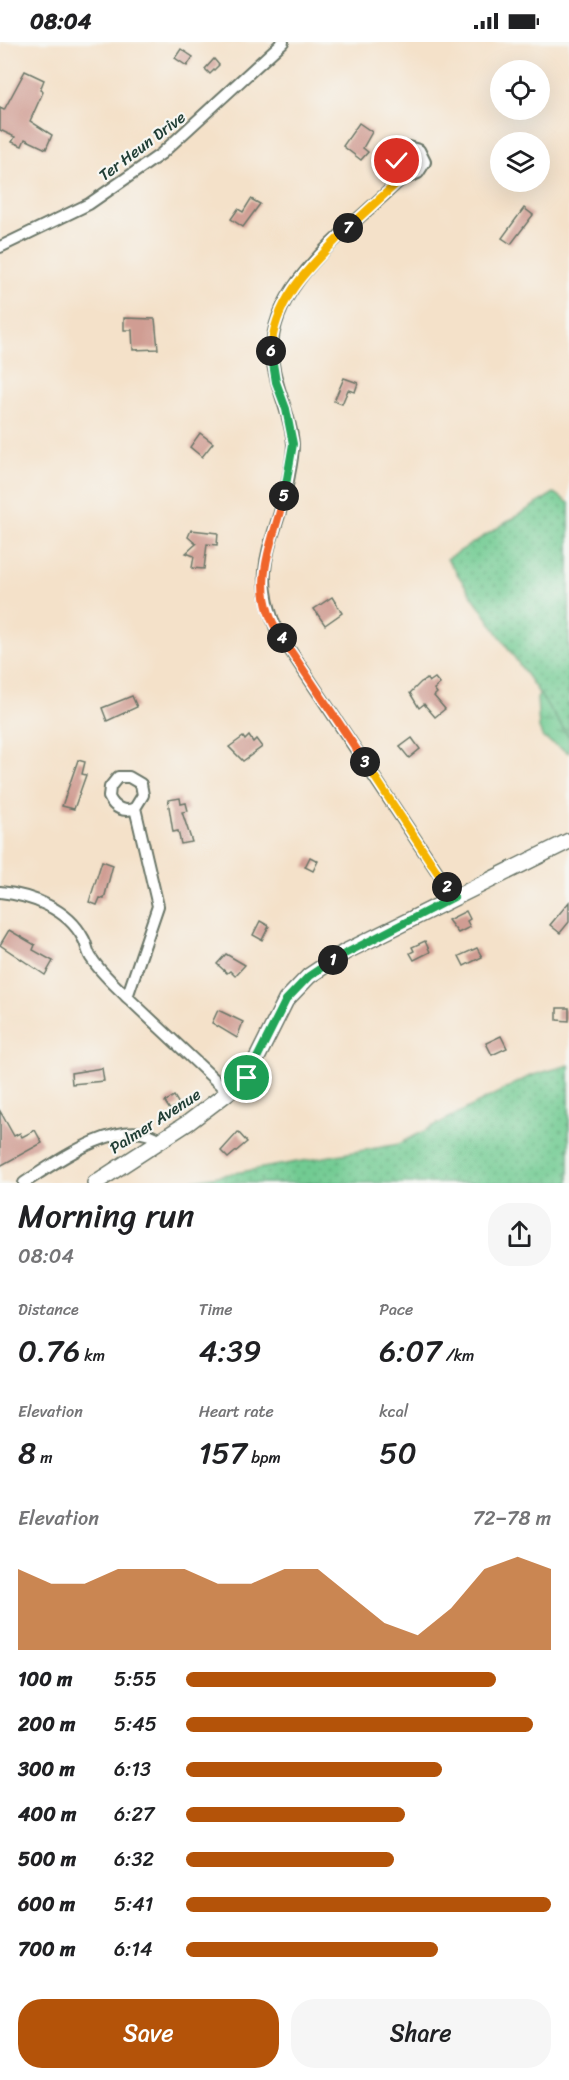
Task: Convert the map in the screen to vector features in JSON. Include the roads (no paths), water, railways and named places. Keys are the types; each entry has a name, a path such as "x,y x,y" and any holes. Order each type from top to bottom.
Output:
{"main road":[{"name":"Palmer Avenue","path":"95,1183 160,1141 247,1078 286,1000 309,976 345,952 569,841"}],"street":[{"name":"Ter Heun Drive","path":"0,247 89,204 161,154 283,42"},
{"path":"399,181 297,281 273,327 271,350 276,382 286,409 293,444 289,477 265,562 263,580 266,603 276,629 454,897"},
{"path":"127,997 158,906 135,808"},
{"path":"0,891 45,903 65,916 84,938 94,962 127,997 229,1093"},
{"path":"24,1183 67,1154 110,1137 144,1132 160,1141"}]}
